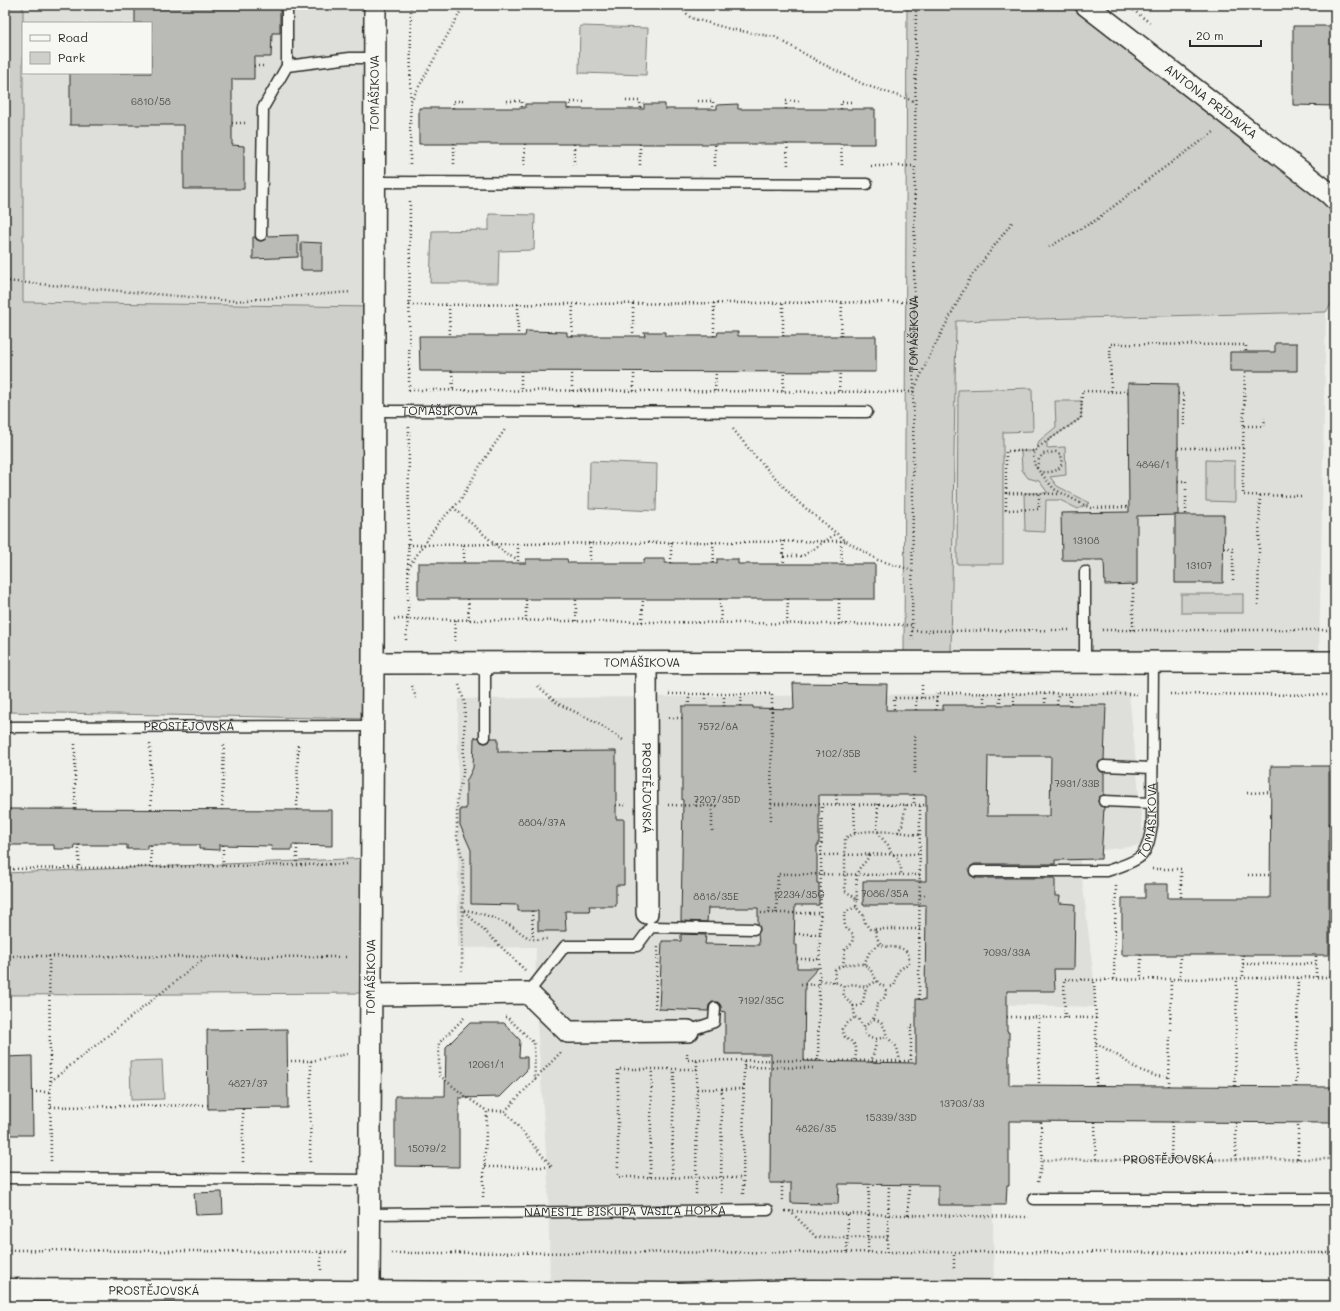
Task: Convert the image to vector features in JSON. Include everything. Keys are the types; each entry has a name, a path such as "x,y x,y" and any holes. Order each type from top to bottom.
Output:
{"street":[{"name":"TOMÁŠIKOVA","path":"369,1291 373,726 375,5"},
{"name":"ANTONA PRÍDAVKA","path":"1086,5 1335,199"},
{"name":"TOMÁŠIKOVA","path":"373,663 1335,662"},
{"name":"PROSTĚJOVSKÁ","path":"646,663 647,805 653,920"},
{"path":"371,995 528,993 568,1032 688,1031"},
{"name":"PROSTĚJOVSKÁ","path":"5,1290 369,1291 677,1300 718,1300 806,1291 993,1299 1335,1292"}],"lane":[{"path":"261,235 263,108 287,66 287,5"},
{"path":"287,66 350,58 374,58"},
{"path":"374,182 867,184"},
{"name":"TOMÁŠIKOVA","path":"373,411 867,412"},
{"path":"1085,572 1085,662"},
{"name":"TOMÁŠIKOVA","path":"975,871 1107,871 1127,864 1142,855 1149,841 1152,825 1153,662"},
{"path":"485,663 485,738"},
{"name":"PROSTĚJOVSKÁ","path":"5,727 373,726"},
{"path":"1104,766 1152,768"},
{"path":"1104,802 1152,803"},
{"path":"528,993 565,946 637,946 651,927 653,920 754,929"},
{"path":"688,1031 714,1022 715,1008"},
{"path":"5,1178 370,1180"},
{"path":"1034,1199 1335,1199"},
{"name":"NÁMESTIE BISKUPA VASIĽA HOPKA","path":"370,1214 768,1210"}],"path":[{"path":"408,619 411,5"},
{"path":"411,102 464,5"},
{"path":"678,5 691,18 730,29 775,37 819,62 865,85 914,101"},
{"name":"TOMÁŠIKOVA","path":"916,5 912,392 912,631 917,663"},
{"path":"453,108 453,101 466,101"},
{"path":"507,101 522,101 522,108"},
{"path":"626,101 640,101 641,109"},
{"path":"698,101 713,101 713,109"},
{"path":"786,109 786,101 800,101"},
{"path":"570,109 570,102 584,102"},
{"path":"841,109 841,102 854,102"},
{"path":"1049,247 1096,220 1154,175 1218,129"},
{"path":"454,143 454,166"},
{"path":"524,166 525,144"},
{"path":"574,144 574,166"},
{"path":"640,144 640,167"},
{"path":"715,144 715,166"},
{"path":"787,144 788,166"},
{"path":"841,144 842,166"},
{"path":"409,390 912,392 970,278 1013,221"},
{"path":"5,281 235,301 354,292"},
{"path":"409,305 913,302"},
{"path":"714,303 714,336"},
{"path":"783,303 783,336"},
{"path":"841,336 842,303"},
{"path":"449,304 450,336"},
{"path":"518,304 518,336"},
{"path":"572,336 573,304"},
{"path":"633,304 633,336"},
{"path":"1111,392 1110,344 1246,345 1246,352"},
{"path":"452,371 453,390"},
{"path":"521,371 521,390"},
{"path":"572,371 572,390"},
{"path":"634,371 634,391"},
{"path":"1245,371 1243,495 1304,496"},
{"path":"715,391 716,372"},
{"path":"783,391 784,372"},
{"path":"839,391 840,372"},
{"path":"1128,392 1082,391 1081,418 1038,448 1033,456 1037,468 1054,490 1090,508 1129,507"},
{"path":"1178,394 1184,394 1184,427"},
{"path":"408,568 439,522 460,501 481,464 509,424 515,411"},
{"path":"719,412 753,454 798,502 846,540 878,560 912,570"},
{"path":"1244,426 1264,426 1265,418"},
{"path":"1178,448 1244,448"},
{"path":"1036,451 1006,451 1006,510 1039,509 1040,494"},
{"path":"1037,468 1039,459 1043,454 1056,452 1061,455 1063,460 1061,466 1057,470 1050,473 1040,472"},
{"path":"1178,481 1186,481 1186,515"},
{"path":"1006,493 1062,494"},
{"path":"1258,605 1260,495"},
{"path":"453,507 507,554 518,559"},
{"path":"784,556 803,556 837,533"},
{"path":"408,545 846,540"},
{"path":"783,541 784,564"},
{"path":"841,541 842,564"},
{"path":"671,542 671,563"},
{"path":"713,542 714,563"},
{"path":"590,543 590,563"},
{"path":"518,544 518,563"},
{"path":"464,545 464,563"},
{"path":"1224,548 1233,548 1233,581"},
{"path":"1133,585 1134,630"},
{"path":"468,599 468,620"},
{"path":"526,599 526,621"},
{"path":"576,599 576,621"},
{"path":"642,622 643,599"},
{"path":"720,599 721,623"},
{"path":"787,624 788,599"},
{"path":"839,599 839,624"},
{"path":"373,619 912,625"},
{"path":"456,620 455,670 465,704 463,775 457,798 457,837 463,861 463,971 456,971"},
{"path":"912,631 1335,630"},
{"path":"537,686 557,703 594,721 630,745 647,759"},
{"path":"936,710 937,693"},
{"path":"984,693 984,705"},
{"path":"646,694 772,694 771,820"},
{"path":"689,694 690,706"},
{"path":"706,694 706,706"},
{"path":"724,694 724,706"},
{"path":"742,694 742,706"},
{"path":"1000,694 1000,705"},
{"path":"1014,694 1014,705"},
{"path":"1045,694 1045,705"},
{"path":"1058,694 1058,705"},
{"path":"1070,694 1070,705"},
{"path":"894,709 894,698 937,698"},
{"path":"916,698 916,710"},
{"path":"914,773 915,733"},
{"path":"222,810 224,738"},
{"path":"75,739 75,809"},
{"path":"150,739 151,809"},
{"path":"297,810 298,739"},
{"path":"5,774 6,809"},
{"path":"1247,792 1271,792"},
{"path":"914,794 914,804"},
{"path":"836,795 837,804"},
{"path":"696,800 696,806"},
{"path":"771,804 926,805"},
{"path":"818,1060 822,804"},
{"path":"854,804 855,833"},
{"path":"878,804 877,830 901,866 901,875"},
{"path":"898,832 902,825 906,804"},
{"path":"919,999 920,804"},
{"path":"647,805 719,806"},
{"path":"712,806 712,834"},
{"path":"1329,824 1335,824"},
{"path":"857,900 846,891 845,838 855,833 877,830 920,835"},
{"path":"8,845 7,869 354,864"},
{"path":"79,845 79,868"},
{"path":"151,845 151,867"},
{"path":"223,845 223,866"},
{"path":"297,846 297,865"},
{"path":"869,854 867,860 861,866 857,875 856,907 863,915 865,923 870,928 875,929 920,928"},
{"path":"821,855 920,854"},
{"path":"1065,1018 1064,979 1094,980 1334,977 1335,856 1329,858"},
{"path":"1168,869 1181,869 1181,898"},
{"path":"776,913 778,874 920,875"},
{"path":"1248,875 1271,875"},
{"path":"1114,979 1117,880"},
{"path":"920,895 926,895"},
{"path":"770,906 769,913 820,913"},
{"path":"843,966 845,950 850,947 853,942 853,934 845,927 844,915 847,911 856,907"},
{"path":"463,910 472,911 496,919 533,939 553,939"},
{"path":"463,910 525,970 517,970"},
{"path":"532,911 533,939"},
{"path":"653,920 654,1031"},
{"path":"834,982 835,970 839,966 864,964 882,985 894,986 898,971 909,963 909,957 907,952 899,948 885,946 880,943 875,929"},
{"path":"795,934 820,934"},
{"path":"864,964 870,951 880,943"},
{"path":"1140,955 1141,979"},
{"path":"1180,955 1180,979"},
{"path":"1242,955 1243,978"},
{"path":"1316,955 1316,977"},
{"path":"5,956 354,957 371,965"},
{"path":"49,956 52,1178"},
{"path":"50,1081 206,957"},
{"path":"797,959 820,960"},
{"path":"1242,964 1316,964"},
{"path":"1236,1086 1237,978"},
{"path":"1296,1087 1298,978"},
{"path":"1169,1086 1171,979"},
{"path":"1094,980 1096,1018 1096,1086"},
{"path":"844,987 853,984 866,987 877,981"},
{"path":"801,984 834,982 844,987"},
{"path":"864,1028 876,1016 877,1004 885,999 886,986"},
{"path":"844,987 842,994 846,1000 852,1004 855,1017 864,1028 865,1034 870,1038 876,1039 887,1037"},
{"path":"853,1006 860,1006 863,1002 866,987"},
{"path":"500,1017 507,1017 534,1043 535,1080"},
{"path":"855,1017 845,1024 842,1029 843,1036 855,1044 855,1060"},
{"path":"1007,1017 1096,1018"},
{"path":"471,1018 463,1018 439,1043 439,1075 487,1111 505,1112 552,1167 485,1167"},
{"path":"1039,1018 1039,1086"},
{"path":"874,1019 881,1022 885,1028 887,1037 897,1047 900,1061"},
{"path":"688,1031 687,1060 855,1060 871,1062 910,1062 911,1025 916,1024"},
{"path":"505,1112 580,1032"},
{"path":"871,1062 876,1039"},
{"path":"1096,1043 1120,1057 1137,1070 1156,1076 1170,1077"},
{"path":"287,1061 311,1061 353,1053"},
{"path":"696,1211 697,1060"},
{"path":"743,1210 744,1060"},
{"path":"310,1180 311,1061"},
{"path":"744,1067 816,1068"},
{"path":"697,1069 618,1069 618,1177 743,1178"},
{"path":"650,1177 652,1069"},
{"path":"672,1177 674,1069"},
{"path":"696,1089 744,1089"},
{"path":"720,1210 722,1089"},
{"path":"32,1092 50,1092"},
{"path":"51,1106 208,1105"},
{"path":"243,1109 243,1180"},
{"path":"483,1213 487,1111"},
{"path":"768,1210 848,1214 1030,1217 1042,1160 1041,1122"},
{"path":"1095,1122 1096,1160"},
{"path":"1171,1159 1172,1122"},
{"path":"1236,1122 1236,1159"},
{"path":"1298,1123 1298,1159"},
{"name":"PROSTĚJOVSKÁ","path":"1042,1160 1335,1159"},
{"path":"782,1183 782,1210"},
{"path":"868,1252 869,1184"},
{"path":"887,1252 889,1184"},
{"path":"908,1215 909,1184"},
{"path":"790,1211 816,1237 888,1237"},
{"path":"847,1252 848,1214"},
{"path":"5,1250 369,1253 887,1252 1335,1254"}],"shaded area":[{"path":"23,5 368,5 371,307 23,302 23,74 152,74 152,22 23,22"},
{"path":"1326,312 1319,658 951,655 955,321"},
{"path":"1129,692 1144,845 1079,853 1094,980 1095,1007 990,1004 994,1292 550,1288 548,1182 535,993 536,947 458,948 458,699"}],"green space":[{"path":"5,5 23,5 23,302 371,307 373,719 5,712"},
{"path":"907,5 1094,5 1335,197 1335,298 1326,312 956,321 951,655 904,654"},
{"path":"580,26 648,28 646,75 579,73"},
{"path":"489,214 535,215 534,250 499,251 498,283 430,283 432,231 489,230"},
{"path":"1032,388 1033,431 1003,432 1003,564 957,564 958,390"},
{"path":"1055,401 1082,401 1081,418 1047,441 1047,448 1065,447 1066,475 1050,477 1057,486 1090,503 1078,509 1060,500 1046,500 1045,532 1025,531 1024,493 1048,493 1039,481 1028,478 1022,470 1021,451 1036,451 1039,441 1056,427"},
{"path":"1206,460 1235,461 1235,502 1206,501"},
{"path":"590,461 657,464 656,511 589,508"},
{"path":"1181,594 1243,594 1243,613 1181,613"},
{"path":"371,858 369,993 5,995 5,873"},
{"path":"162,1060 164,1099 131,1100 130,1061"},
{"path":"668,1289 669,1306 5,1306 5,1292"}],"building":[{"path":"135,5 280,6 280,33 272,33 271,57 254,57 254,79 232,79 232,145 244,146 244,189 184,189 184,125 70,125 70,74 152,74 152,22 135,22"},
{"path":"1293,26 1335,26 1335,106 1293,105"},
{"path":"525,104 567,104 567,109 644,109 644,104 665,104 665,109 717,109 717,105 738,104 738,109 875,109 875,144 419,144 419,108 525,108"},
{"path":"298,235 298,257 253,259 253,237 261,241 267,236"},
{"path":"301,242 322,243 322,270 301,270"},
{"path":"526,331 567,332 567,336 645,336 644,332 665,332 665,336 717,336 718,332 738,332 738,336 876,336 876,372 420,371 419,336 525,336"},
{"path":"1275,343 1297,343 1297,371 1230,371 1230,352 1275,352"},
{"path":"1128,383 1178,384 1178,515 1137,516 1137,584 1105,585 1104,560 1062,560 1061,513 1129,512"},
{"path":"1175,515 1224,515 1223,583 1175,583"},
{"path":"526,559 567,559 568,563 644,563 644,559 665,559 665,563 717,563 717,559 738,559 738,564 875,564 875,599 418,599 418,563 526,563"},
{"path":"793,683 887,684 886,710 943,710 943,705 1106,705 1104,760 1099,762 1098,766 1100,771 1104,773 1104,795 1099,797 1098,801 1100,806 1104,807 1101,859 1055,860 1055,864 975,864 971,866 969,871 970,875 975,878 1055,878 1055,896 1060,896 1059,903 1075,904 1074,969 1054,969 1055,991 1007,991 1009,1085 1334,1087 1333,1123 1009,1121 1009,1185 1007,1185 1006,1205 938,1205 938,1185 839,1184 838,1204 818,1204 818,1202 817,1204 791,1203 791,1183 770,1183 771,1054 725,1054 725,1012 721,1011 721,1006 718,1002 712,1002 709,1005 708,1011 659,1009 662,941 681,941 681,934 706,935 705,944 759,945 758,933 760,930 758,924 758,908 708,908 707,922 681,921 683,800 682,706 753,706 753,708 794,709","holes":["988,756 1051,756 1050,816 987,816","819,795 926,795 926,881 863,881 863,905 926,905 925,1000 916,999 916,1063 804,1061 805,982 818,968 797,968 797,945 794,945 795,905 819,905 819,883 817,883"]},
{"path":"479,737 481,742 485,743 489,742 491,738 498,738 498,752 616,751 616,819 624,819 624,885 616,885 616,906 589,906 590,911 565,911 566,931 538,931 538,911 518,911 518,905 471,904 471,850 460,825 460,809 466,809 466,782 473,768 474,738"},
{"path":"1271,766 1329,766 1329,955 1122,955 1122,898 1145,898 1145,884 1168,884 1168,898 1270,898"},
{"path":"5,809 332,810 332,846 292,845 292,850 272,850 271,846 219,845 219,850 199,849 199,845 147,845 147,849 127,849 127,845 74,845 75,849 54,849 54,845 5,845"},
{"path":"470,1023 504,1023 520,1040 519,1057 527,1057 527,1070 500,1097 459,1098 459,1167 395,1166 395,1096 445,1096 446,1047"},
{"path":"287,1029 288,1108 208,1109 207,1030"},
{"path":"32,1056 33,1135 5,1135 5,1057"},
{"path":"222,1192 223,1214 196,1215 194,1193"}]}
